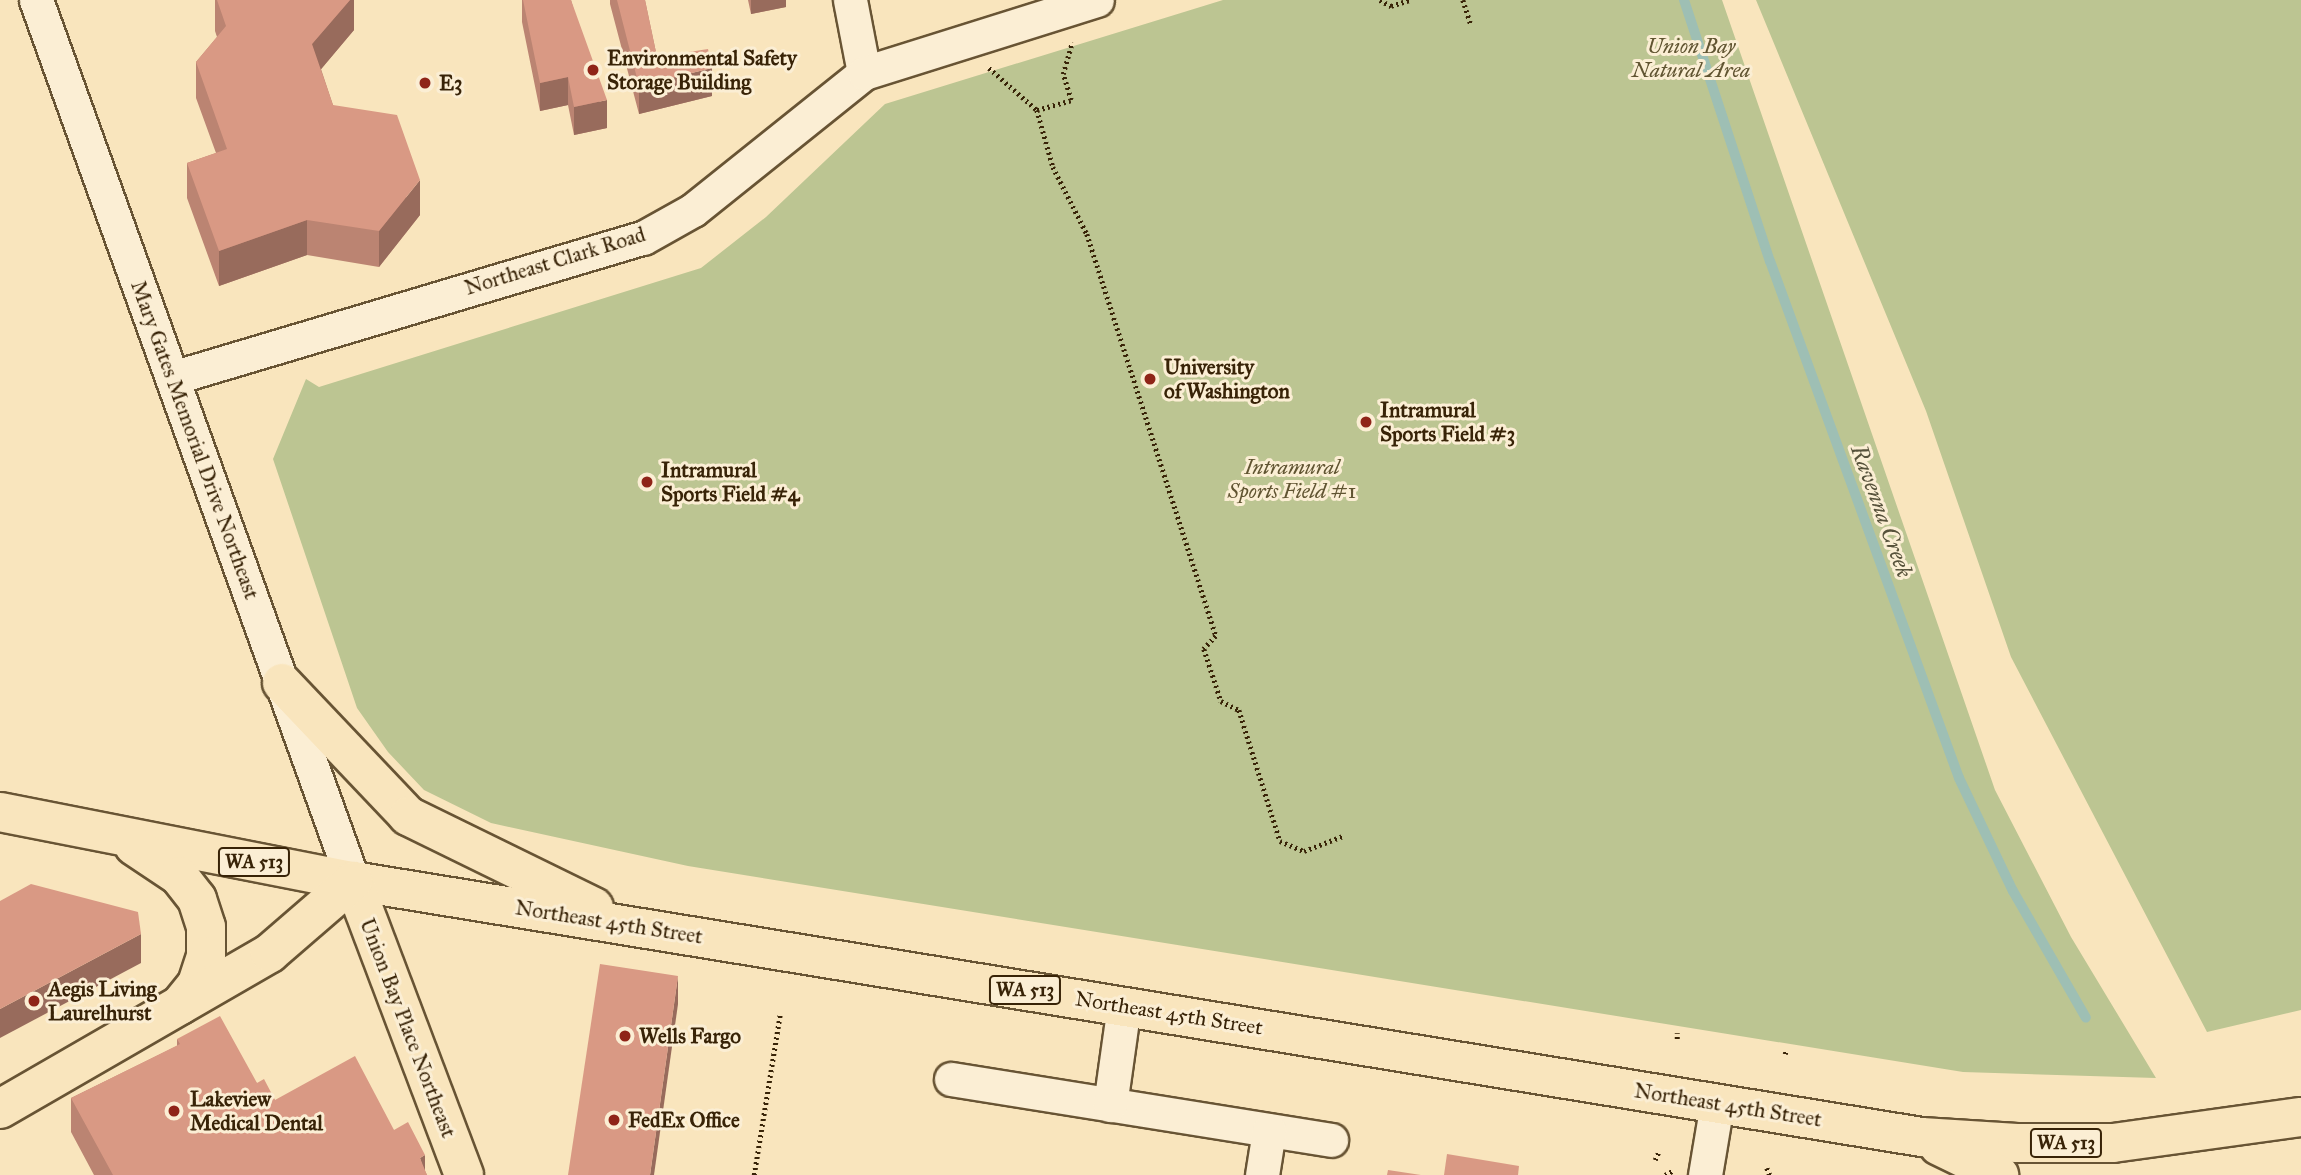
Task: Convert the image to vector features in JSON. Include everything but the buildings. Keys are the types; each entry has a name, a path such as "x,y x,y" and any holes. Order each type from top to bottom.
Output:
{"main road":[{"path":"282,683 408,816 634,925"},
{"name":"Northeast 45th Street","path":"0,812 353,881 1922,1137 2017,1143 2113,1143 2301,1117"},
{"path":"116,835 179,876 197,899 208,934 206,956 197,984 178,1007"},
{"path":"0,1109 270,953 353,881"},
{"name":"Union Bay Place Northeast","path":"353,881 464,1175"},
{"path":"1922,1137 1999,1175"}],"street":[{"name":"Mary Gates Memorial Drive Northeast","path":"36,0 353,881"},
{"path":"850,0 864,73"},
{"name":"Northeast Clark Road","path":"172,378 643,238 693,210 864,73 1097,0"},
{"path":"1110,1105 1124,1006"},
{"path":"951,1079 1331,1140"},
{"path":"1689,1172 1717,1103"},
{"path":"1262,1175 1269,1131"}],"path":[{"path":"1380,0 1391,6 1410,0"},
{"path":"1463,0 1471,24"},
{"path":"1037,110 1071,100 1063,74 1074,37"},
{"path":"985,65 1037,110 1053,166 1087,234 1216,636 1204,649 1221,701 1239,710 1280,841 1304,851 1343,836"},
{"path":"754,1175 780,1014"},
{"path":"1654,1160 1659,1151"},
{"path":"1767,1168 1770,1175"},
{"path":"1665,1175 1689,1172"}],"green space":[{"name":"Intramural Sports Field #1","path":"1223,0 1722,0 1995,790 2071,937 2156,1078 1963,1072 688,866 491,823 424,790 388,752 357,708 273,459 306,379 319,387 701,268 766,217 885,104"},
{"path":"1756,0 2301,0 2301,1010 2207,1032 2011,657 1926,411"}],"waterway":[{"name":"Ravenna Creek","path":"1684,0 1770,261 1959,778 2013,891 2086,1018"}],"place":[{"name":"Environmental Safety Storage Building","path":"593,70"},
{"name":"E3","path":"425,83"},
{"name":"University of Washington","path":"1150,379"},
{"name":"Intramural Sports Field #3","path":"1366,422"},
{"name":"Intramural Sports Field #4","path":"647,482"},
{"name":"Aegis Living Laurelhurst","path":"34,1001"},
{"name":"Wells Fargo","path":"625,1036"},
{"name":"Lakeview Medical Dental","path":"174,1111"},
{"name":"FedEx Office","path":"614,1120"}],"park label":[{"name":"Union Bay Natural Area","path":"1691,58"}]}
